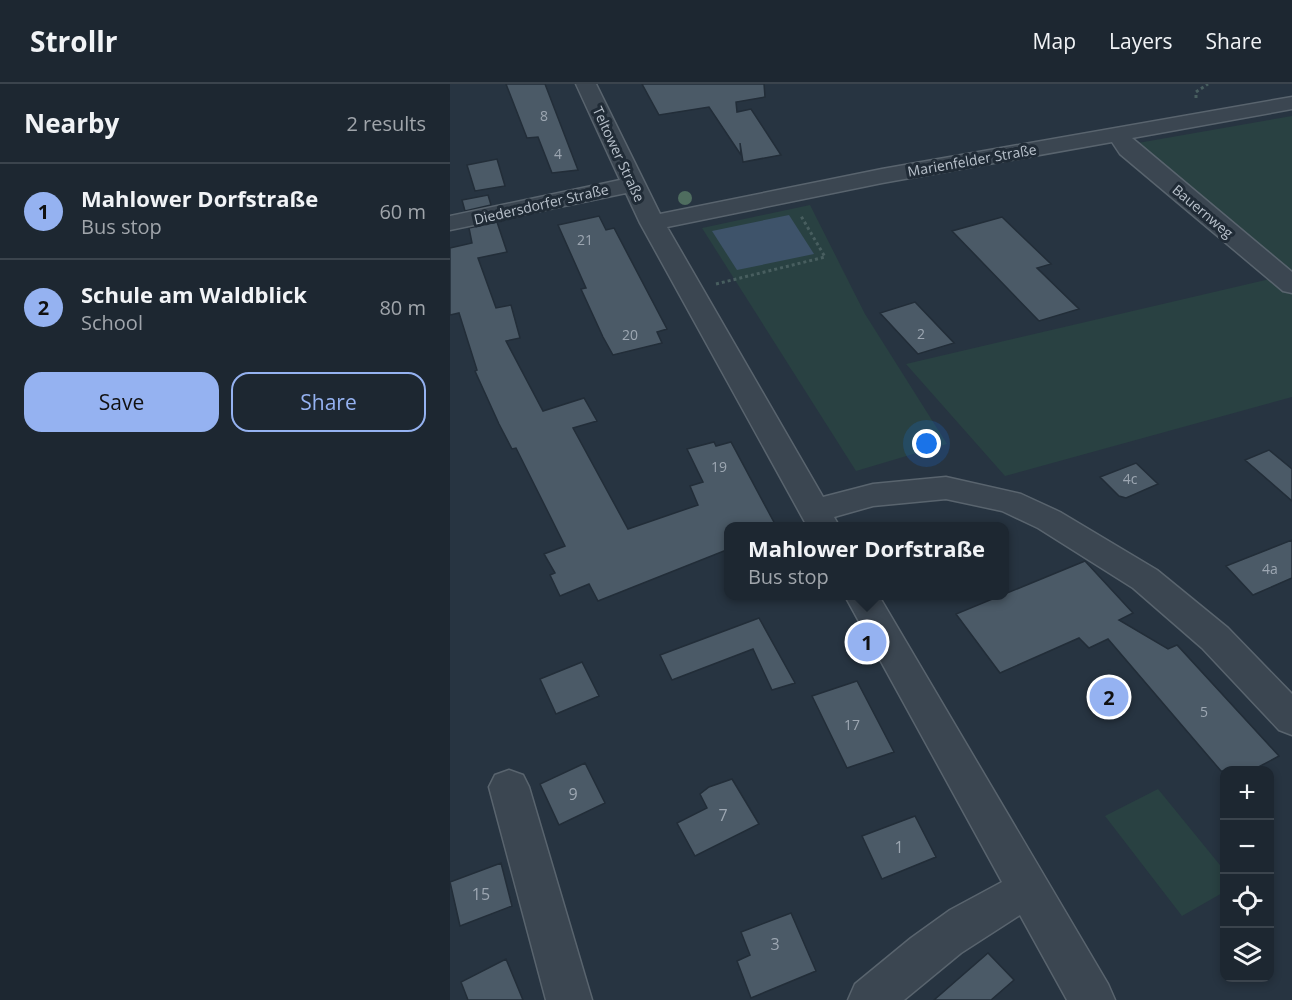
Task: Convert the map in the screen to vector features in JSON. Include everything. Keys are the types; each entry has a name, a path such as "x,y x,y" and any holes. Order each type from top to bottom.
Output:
{"street":[{"name":"Teltower Straße","path":"586,84 652,223 819,519"},
{"name":"Marienfelder Straße","path":"652,223 786,195 1292,103"},
{"name":"Bauernweg","path":"1118,135 1128,148 1292,285"},
{"name":"Diedersdorfer Straße","path":"450,223 492,216 633,184"},
{"path":"819,519 873,495 946,488 1010,502 1058,526 1145,579 1215,638 1292,719"},
{"path":"864,600 1092,1000"},
{"path":"509,787 569,1000"},
{"path":"871,1000 920,954 1002,901 1029,890"}],"path":[{"path":"706,286 825,257 786,195"}],"green space":[{"path":"1292,116 1292,279 1132,144"},
{"path":"810,205 865,314 947,444 856,471 702,228"},
{"path":"1278,277 1292,289 1292,397 1005,476 906,364"},
{"path":"1158,789 1220,865 1220,894 1182,916 1105,816"}],"water":[{"path":"789,215 814,254 737,270 712,231"}],"building":[{"path":"506,84 545,84 578,170 552,173 538,137 527,138"},
{"path":"642,84 764,84 765,97 736,102 737,112 751,109 781,155 743,162 740,143 741,155 709,107 659,115"},
{"path":"497,159 505,186 475,191 467,165"},
{"path":"488,195 491,205 465,211 462,200"},
{"path":"599,216 606,230 614,228 667,329 657,332 662,343 613,355 603,337 581,289 586,288 558,225"},
{"path":"1002,217 1051,264 1037,268 1079,309 1039,321 952,231"},
{"path":"497,222 507,252 478,258 496,308 511,305 520,338 506,341 543,411 584,398 597,421 573,428 628,529 698,505 690,486 703,482 687,449 714,442 716,446 731,442 774,522 724,522 724,551 598,601 589,584 560,596 550,575 555,573 544,554 565,546 516,448 512,449 499,424 475,371 477,370 459,313 450,315 450,248 472,243 469,228"},
{"path":"915,302 954,343 918,354 880,313"},
{"path":"1269,450 1292,469 1292,501 1245,460"},
{"path":"1136,463 1158,484 1126,498 1119,496 1100,477"},
{"path":"1292,540 1292,578 1253,595 1226,566"},
{"path":"1085,561 1133,613 1119,620 1168,649 1177,645 1279,756 1260,766 1220,766 1220,770 1108,639 1089,648 1079,638 1000,673 956,614 990,600 1009,600 1009,592"},
{"path":"759,618 795,683 772,690 753,649 672,680 660,655"},
{"path":"582,662 599,696 556,714 540,679"},
{"path":"857,681 894,752 847,768 812,696"},
{"path":"585,763 605,803 559,825 540,784"},
{"path":"732,779 759,824 695,856 677,823 707,808 700,794 709,787"},
{"path":"915,816 936,857 882,879 862,836"},
{"path":"501,863 512,906 460,926 450,882"},
{"path":"791,913 816,971 751,998 737,961 750,955 741,932"},
{"path":"988,953 1014,980 991,1000 934,1000"},
{"path":"506,959 523,1000 468,1000 461,982"}],"place":[{"name":"Mahlower Dorfstraße","path":"867,642"},
{"name":"Schule am Waldblick","path":"1109,697"}]}
